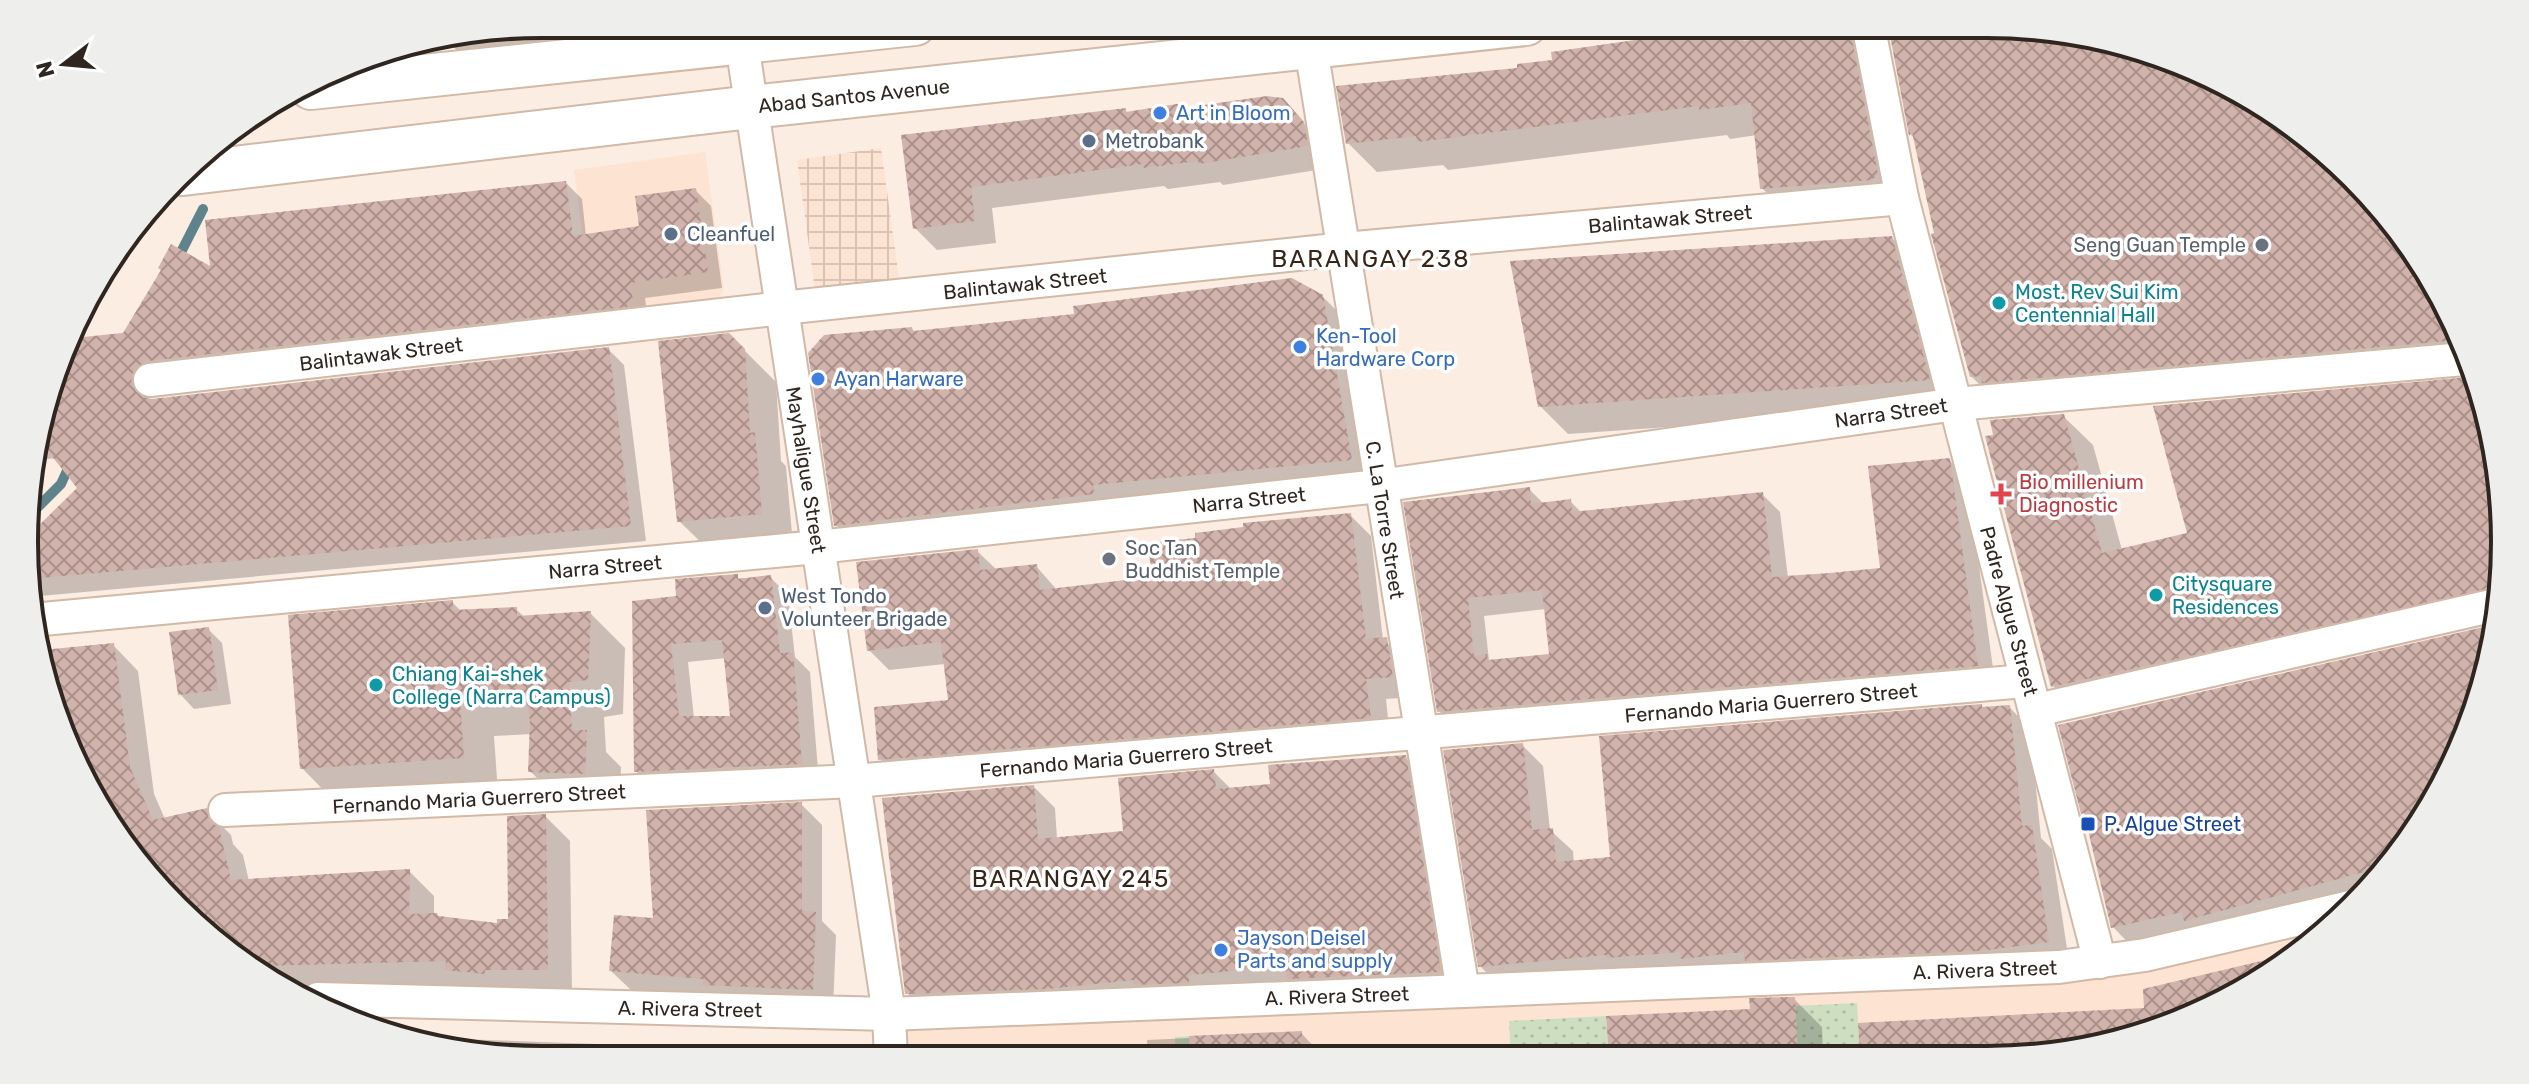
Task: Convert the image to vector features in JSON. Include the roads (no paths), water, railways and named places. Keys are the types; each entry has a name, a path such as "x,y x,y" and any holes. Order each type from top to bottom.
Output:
{"main road":[{"path":"328,86 708,38"},
{"name":"Abad Santos Avenue","path":"201,172 751,107 1401,38"}],"street":[{"name":"Mayhaligue Street","path":"741,38 889,1014 890,1046"},
{"name":"Padre Algue Street","path":"1871,38 1902,198 2100,962"},
{"name":"C. La Torre Street","path":"1311,48 1345,249 1379,486 1463,991"},
{"name":"Balintawak Street","path":"150,380 782,308 1345,249 1902,198"},
{"name":"Narra Street","path":"44,619 818,547 1379,486 1956,404 2457,360"},
{"name":"Fernando Maria Guerrero Street","path":"225,810 854,781 1421,733 2031,696 2487,607"},
{"name":"A. Rivera Street","path":"330,999 889,1014 2059,967 2100,962 2329,912"}],"waterway":[{"path":"177,260 203,209"},
{"path":"39,506 61,484 71,462"}],"place":[{"name":"Art in Bloom","path":"1160,113"},
{"name":"Metrobank","path":"1089,141"},
{"name":"Cleanfuel","path":"671,234"},
{"name":"Seng Guan Temple","path":"2262,245"},
{"name":"Most. Rev Sui Kim Centennial Hall","path":"1999,303"},
{"name":"Ken-Tool Hardware Corp","path":"1300,347"},
{"name":"Ayan Harware","path":"818,379"},
{"name":"Bio millenium Diagnostic","path":"2001,494"},
{"name":"Soc Tan Buddhist Temple","path":"1109,559"},
{"name":"Citysquare Residences","path":"2156,595"},
{"name":"West Tondo Volunteer Brigade","path":"765,608"},
{"name":"Chiang Kai-shek College (Narra Campus)","path":"376,685"},
{"name":"P. Algue Street","path":"2088,824"},
{"name":"Jayson Deisel Parts and supply","path":"1221,950"}],"district":[{"name":"BARANGAY 238","path":"1371,259"},
{"name":"BARANGAY 245","path":"1071,879"}]}
